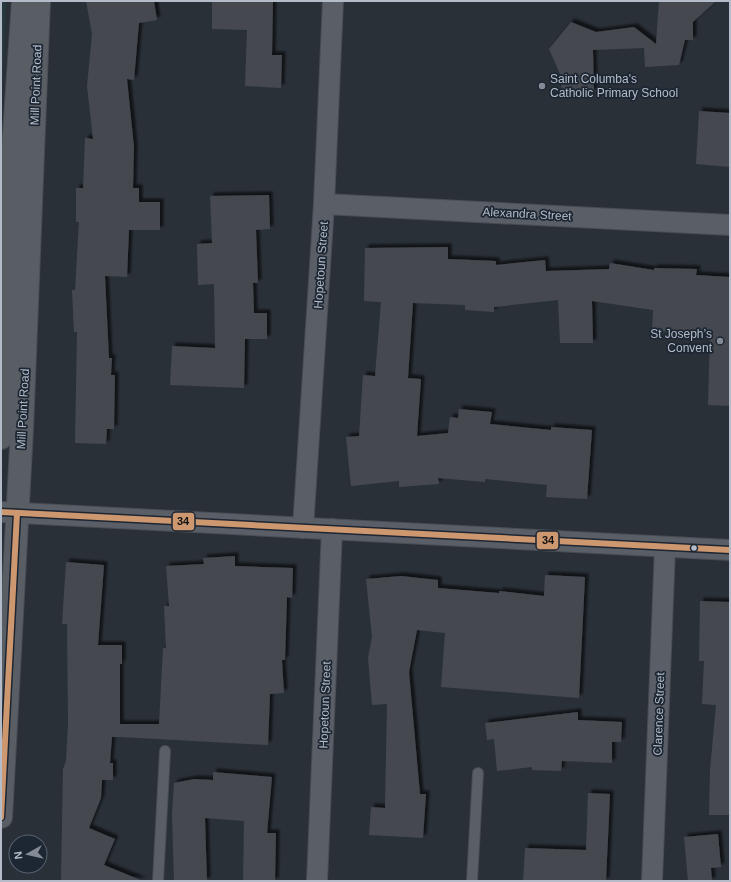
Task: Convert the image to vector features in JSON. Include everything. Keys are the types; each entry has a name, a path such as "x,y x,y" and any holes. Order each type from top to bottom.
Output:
{"main road":[{"name":"Mill Point Road","path":"1,438 11,180 23,1"},
{"name":"Mill Point Road","path":"1,817 9,512 27,324 40,1"}],"street":[{"name":"Hopetoun Street","path":"303,528 324,204 333,1"},
{"name":"Alexandra Street","path":"324,204 730,225"},
{"path":"9,512 730,550"},
{"name":"Hopetoun Street","path":"317,881 332,529"},
{"name":"Clarence Street","path":"652,881 665,547"}],"lane":[{"path":"158,881 165,751"},
{"path":"472,881 478,773"}],"green space":[{"path":"1,1 6,1 1,106"}],"building":[{"path":"86,1 154,1 157,20 139,23 134,80 127,79 134,147 133,188 139,188 139,202 160,202 160,230 129,230 127,277 105,276 109,358 112,358 111,375 115,375 114,429 107,429 106,444 75,443 77,332 74,332 72,290 75,290 79,222 76,222 76,188 83,188 85,138 93,139 87,86 92,34"},
{"path":"212,1 273,1 272,55 282,55 281,88 245,86 247,30 212,29"},
{"path":"659,1 716,1 693,22 693,40 685,40 679,65 645,67 644,48 593,50 594,92 562,94 561,76 549,49 571,22 596,32 634,27 656,44"},
{"path":"699,111 730,113 730,167 696,164"},
{"path":"269,195 270,229 256,230 258,283 253,283 254,313 267,313 267,339 245,339 244,388 170,385 172,346 215,348 214,284 198,285 197,244 212,243 210,196"},
{"path":"448,247 448,259 496,261 496,265 545,260 546,271 609,269 610,263 654,270 654,268 697,269 696,275 730,277 730,406 708,405 710,333 652,331 653,310 592,301 593,343 560,343 558,300 494,307 494,312 465,310 465,305 413,303 408,378 421,379 417,436 448,433 450,417 458,418 459,409 492,412 490,424 551,430 551,427 592,430 587,499 546,497 547,485 485,479 485,482 438,478 439,484 399,487 399,481 351,486 346,437 359,436 363,375 375,376 381,302 364,301 365,248"},
{"path":"235,556 235,566 293,568 292,598 287,597 285,660 282,660 284,693 270,694 268,745 120,737 120,724 159,724 163,648 166,648 164,606 169,606 166,566 204,564 203,558"},
{"path":"66,562 104,565 98,645 122,645 122,664 120,664 120,737 112,737 110,763 113,763 113,780 102,780 101,798 89,828 115,839 104,865 143,881 61,881 63,769 66,761 68,723 67,624 62,624"},
{"path":"545,575 585,577 579,698 441,687 445,633 417,630 409,672 420,794 426,794 423,838 369,835 371,807 385,808 387,704 372,705 368,658 372,637 366,579 401,576 438,580 438,588 499,593 499,591 544,596"},
{"path":"700,601 730,602 730,815 709,815 710,770 716,705 702,704 704,661 699,661"},
{"path":"578,712 578,720 622,722 621,742 612,742 612,763 562,761 561,771 532,770 532,767 497,771 494,739 487,740 485,723"},
{"path":"213,772 272,777 267,833 276,833 275,881 243,881 244,821 205,818 207,881 174,881 172,814 174,783 194,779 213,780"},
{"path":"588,793 610,794 606,881 523,881 525,848 586,850"},
{"path":"718,834 721,867 711,868 712,881 688,881 684,837"}],"transit line":[{"name":"34","path":"1,512 730,550"},
{"name":"34","path":"1,817 17,513"}],"place":[{"name":"Saint Columba's Catholic Primary School","path":"542,86"},
{"name":"St Joseph’s Convent","path":"720,341"}]}
